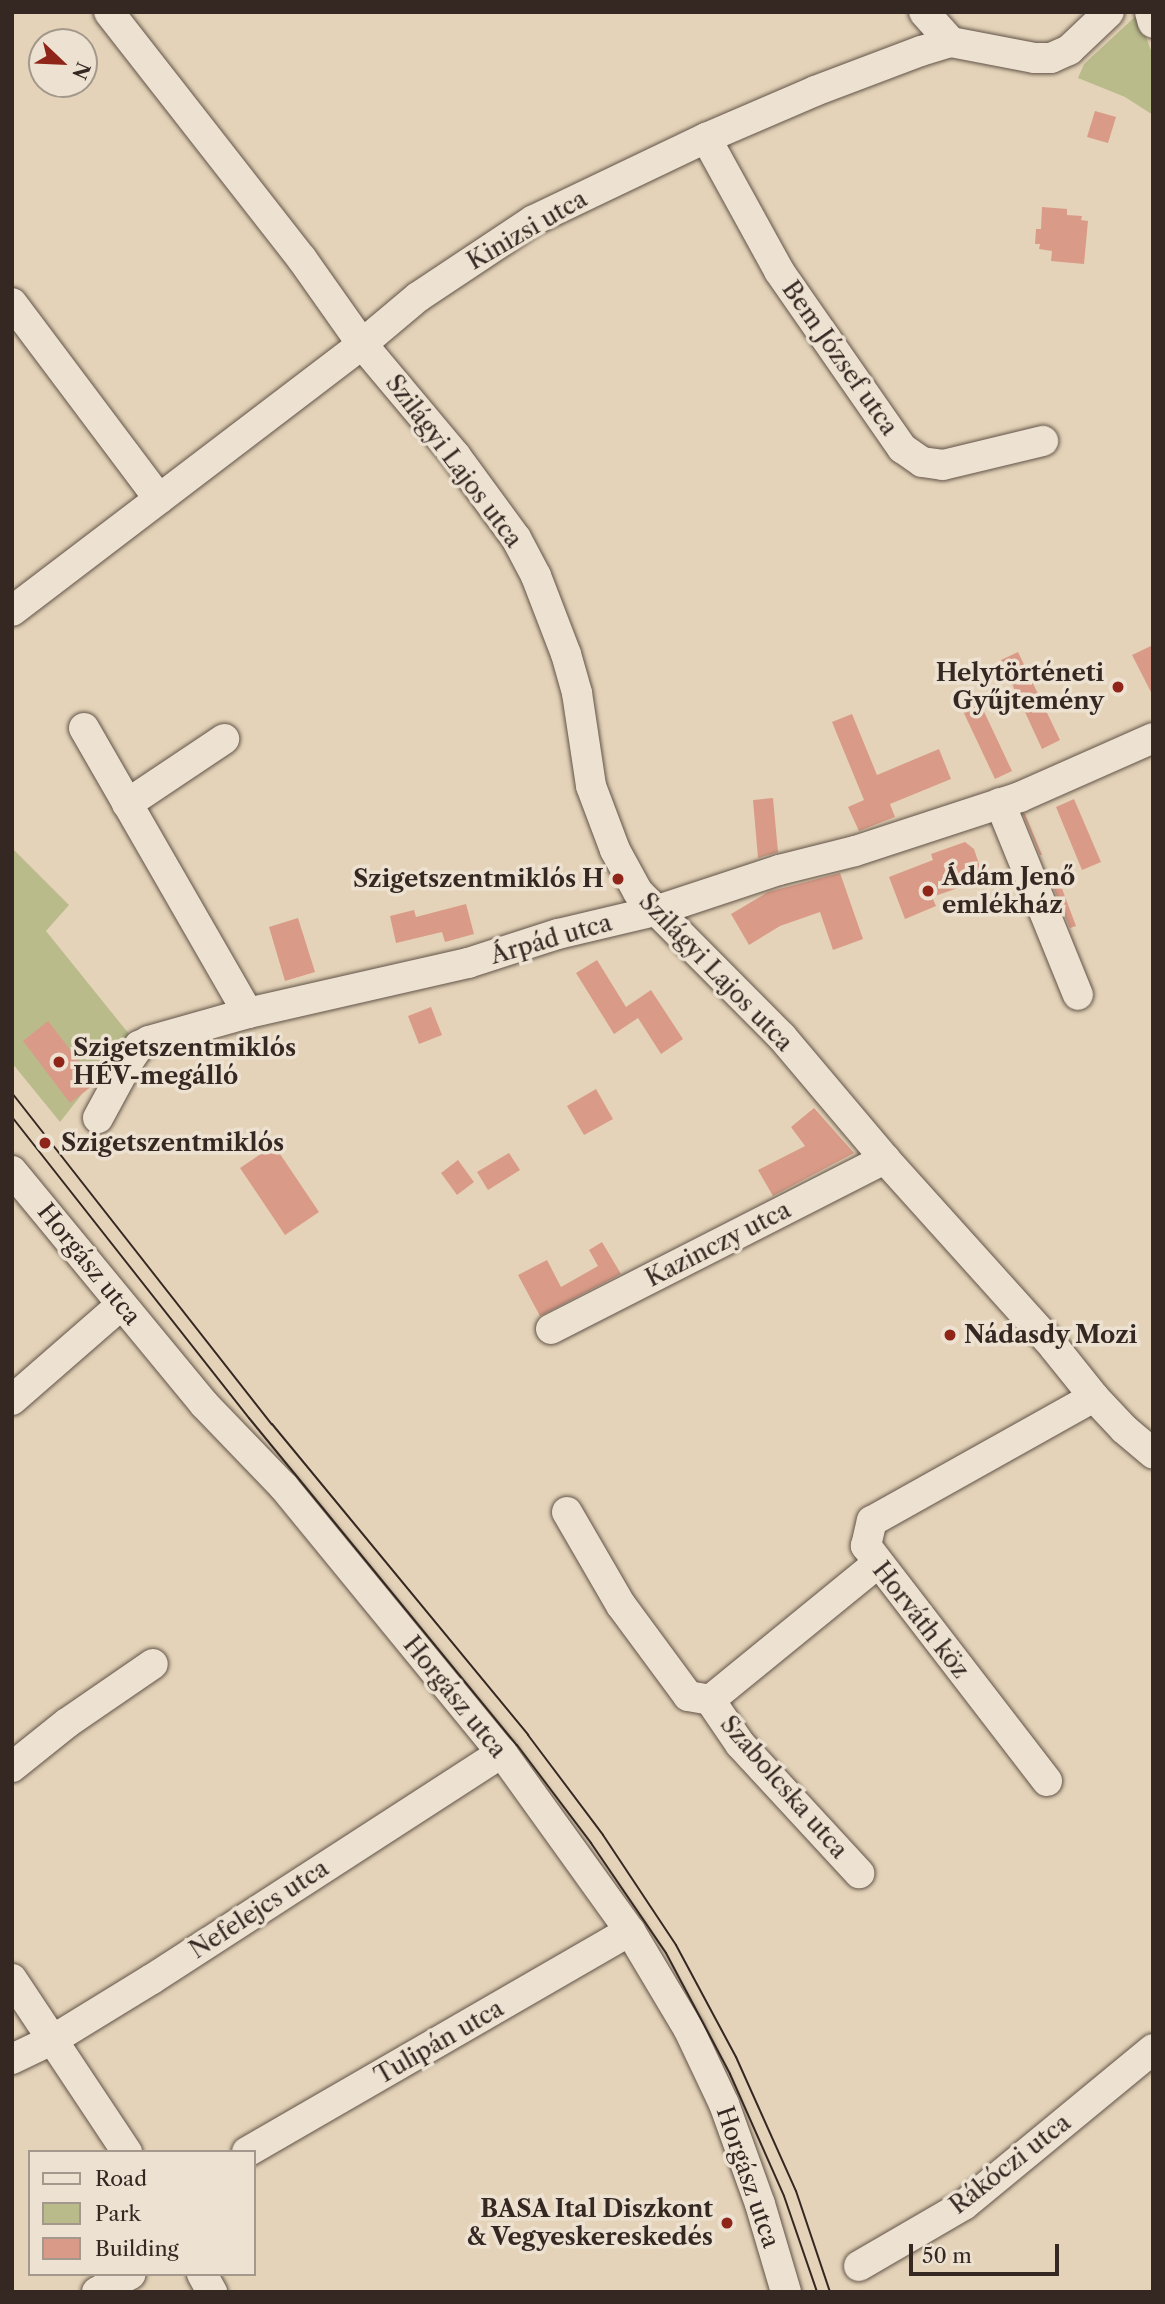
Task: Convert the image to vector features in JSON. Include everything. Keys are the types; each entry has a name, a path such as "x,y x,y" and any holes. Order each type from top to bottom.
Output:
{"street":[{"name":"Szilágyi Lajos utca","path":"109,12 302,259 362,344 493,505 537,576 554,619 577,693 594,795 624,869 654,911 782,1037 885,1159 1046,1337 1094,1397 1124,1429 1153,1453"},
{"path":"924,12 951,42 1034,58 1051,58 1069,50 1109,12"},
{"path":"1150,12 1153,23"},
{"name":"Kinizsi utca","path":"12,611 362,344 418,297 534,220 706,138 815,91 951,42"},
{"name":"Bem József utca","path":"706,138 779,271 902,448 922,462 943,465 1043,441"},
{"path":"12,303 159,499"},
{"path":"83,728 248,1013"},
{"path":"127,804 224,738"},
{"name":"Árpád utca","path":"97,1118 139,1046 248,1013 468,963 558,934 654,911 1000,803 1153,738"},
{"path":"1000,803 1078,995"},
{"name":"Kazinczy utca","path":"551,1329 885,1159"},
{"name":"Horgász utca","path":"13,1174 204,1404 284,1487 502,1753 629,1931 689,2030 724,2104 760,2204 786,2292"},
{"path":"12,1400 121,1305"},
{"name":"Horváth köz","path":"1046,1781 877,1564 866,1546 872,1521 1094,1397"},
{"name":"Szabolcska utca","path":"567,1512 621,1605 688,1696 710,1700 740,1744 859,1873"},
{"name":"Szabolcska utca","path":"710,1700 877,1564"},
{"path":"12,1767 67,1723 153,1664"},
{"name":"Nefelejcs utca","path":"12,2059 54,2039 502,1753"},
{"name":"Tulipán utca","path":"250,2150 629,1931"},
{"path":"12,1979 126,2150"},
{"name":"Rákóczi utca","path":"859,2266 964,2205 1153,2049"},
{"path":"97,2292 127,2276"},
{"path":"203,2276 212,2292"}],"green space":[{"path":"1138,14 1153,56 1153,115 1125,97 1078,78 1084,64"},
{"path":"12,848 69,905 46,931 129,1034 60,1122 12,1063"}],"building":[{"path":"1095,111 1116,117 1108,143 1087,137"},
{"path":"1042,207 1067,209 1067,215 1082,216 1081,220 1088,221 1084,264 1051,261 1052,251 1039,249 1040,244 1035,244 1036,229 1041,229"},
{"path":"1153,645 1153,696 1132,655"},
{"path":"1018,652 1060,740 1042,749 1001,660"},
{"path":"979,701 1012,771 995,779 962,709"},
{"path":"852,714 877,775 939,749 951,779 890,804 895,817 859,831 848,807 864,800 832,722"},
{"path":"773,798 778,852 758,858 753,800"},
{"path":"1074,799 1101,862 1082,870 1056,807"},
{"path":"1025,814 1042,855 1040,855"},
{"path":"965,842 974,849 984,879 932,897 936,906 905,919 889,877 933,860 931,854"},
{"path":"840,873 863,939 833,950 820,912 780,926 749,945 731,914 768,892"},
{"path":"1061,886 1076,926 1070,928 1054,889"},
{"path":"466,904 474,934 445,942 442,932 396,943 390,916 414,910 416,917"},
{"path":"298,918 315,972 285,981 269,927"},
{"path":"597,960 626,1007 651,990 683,1039 661,1054 638,1018 614,1034 576,973"},
{"path":"431,1007 442,1035 419,1044 408,1016"},
{"name":"Szigetszentmiklós HÉV-megálló","path":"48,1021 96,1083 70,1103 23,1041"},
{"path":"596,1089 613,1119 584,1135 567,1106"},
{"path":"814,1108 854,1153 773,1196 758,1170 805,1146 791,1127"},
{"path":"274,1145 319,1212 285,1235 240,1168"},
{"path":"509,1153 520,1170 488,1190 477,1172"},
{"path":"458,1160 474,1182 457,1195 441,1173"},
{"path":"602,1242 621,1274 540,1316 518,1275 547,1260 561,1287 598,1266 589,1250"}],"tram line":[{"path":"12,1093 272,1424 528,1735 603,1835 676,1945 736,2057 796,2191 830,2292"},
{"path":"12,1117 249,1418 517,1745 591,1843 666,1953 730,2074 784,2196 817,2292"}],"place":[{"name":"Helytörténeti Gyűjtemény","path":"1118,687"},
{"name":"Szigetszentmiklós H","path":"618,879"},
{"name":"Ádám Jenő emlékház","path":"928,891"},
{"name":"Szigetszentmiklós HÉV-megálló","path":"59,1062"},
{"name":"Szigetszentmiklós","path":"45,1143"},
{"name":"Nádasdy Mozi","path":"950,1335"},
{"name":"BASA Ital Diszkont & Vegyeskereskedés","path":"727,2223"}]}
